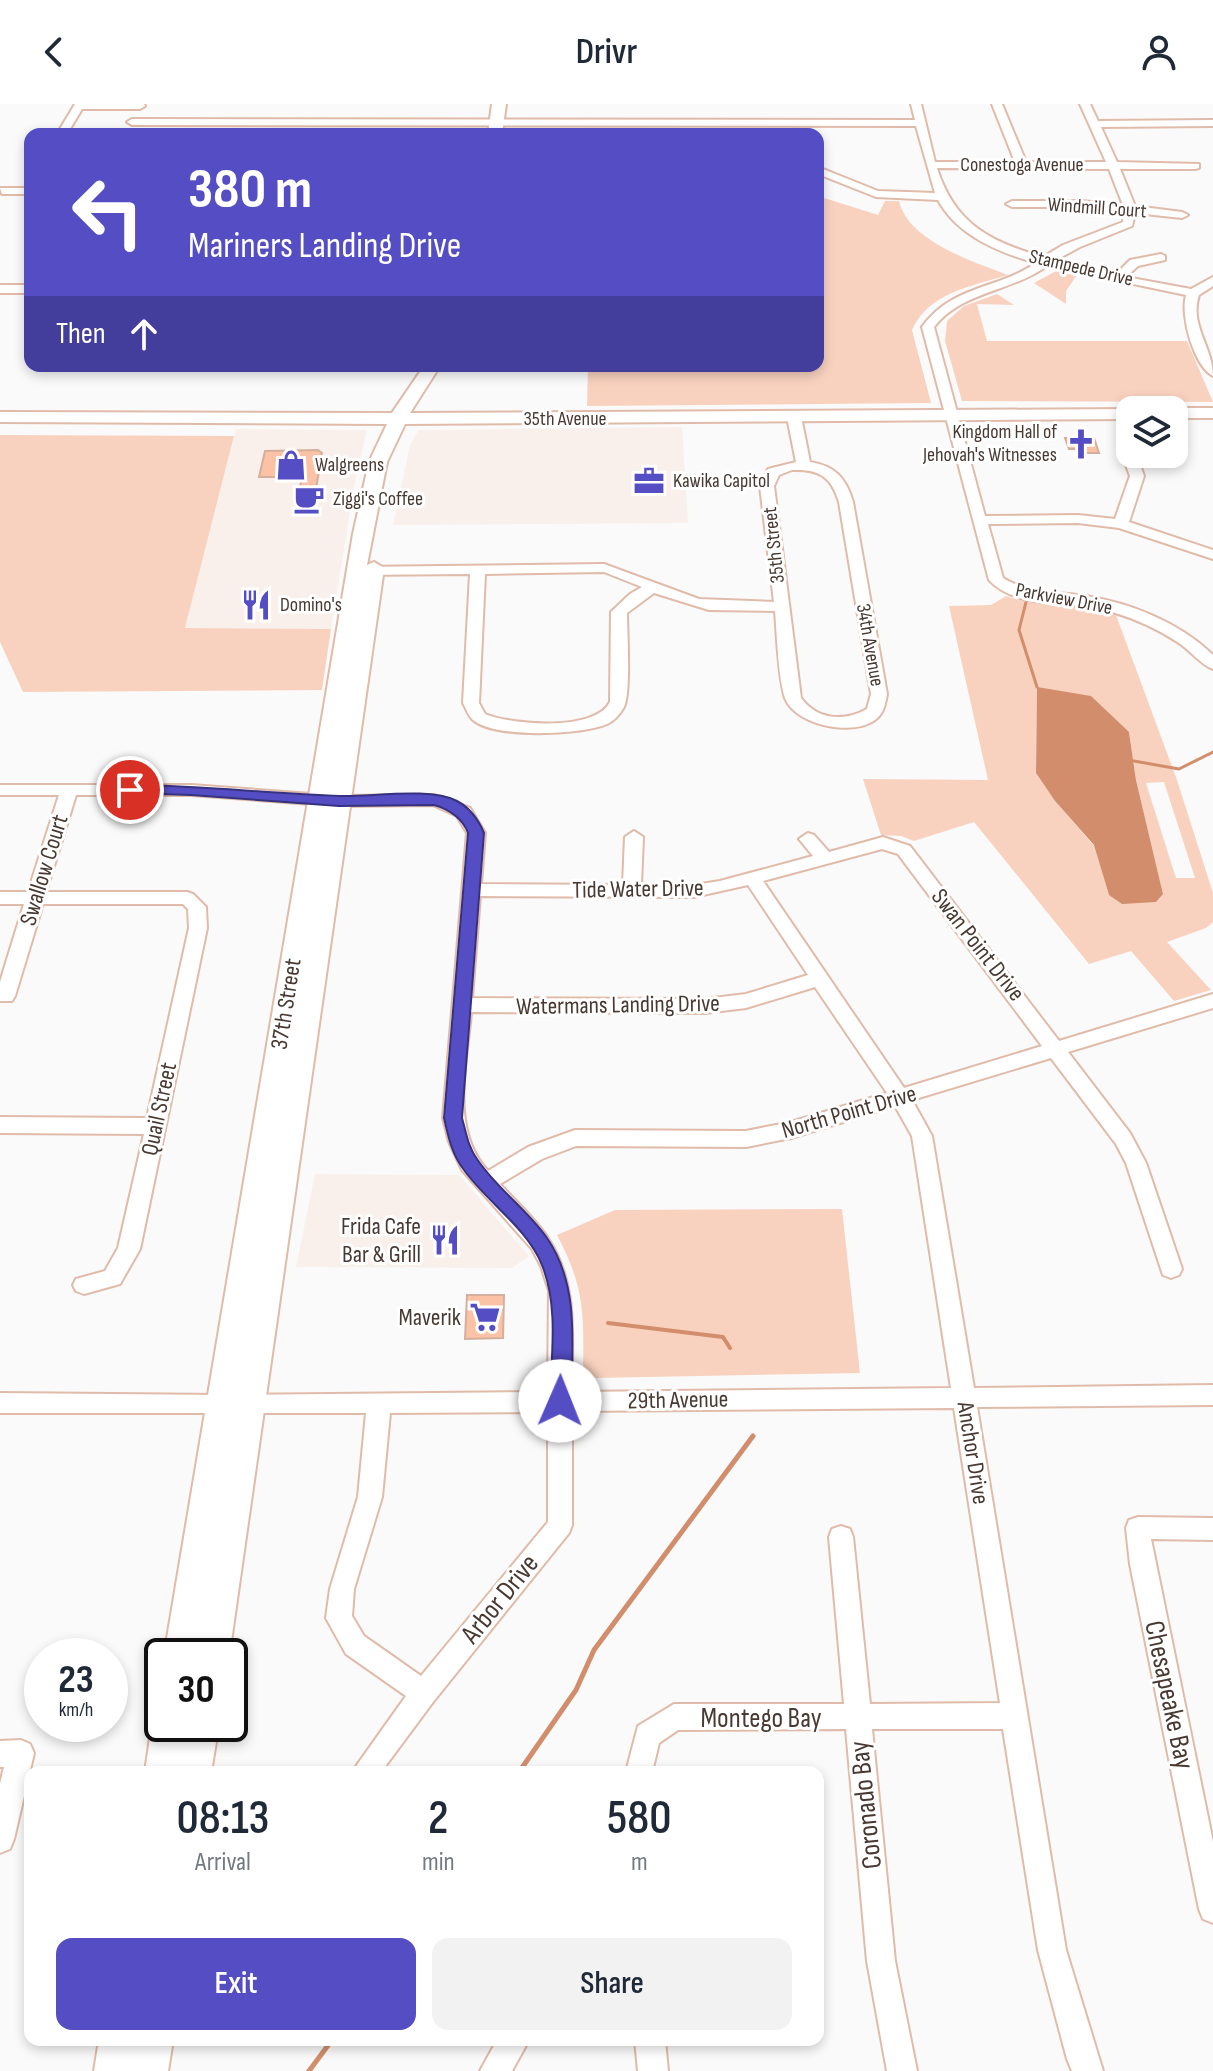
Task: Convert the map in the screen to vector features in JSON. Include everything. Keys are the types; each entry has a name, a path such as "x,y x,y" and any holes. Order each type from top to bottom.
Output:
{"main road":[{"path":"487,104 490,128"},
{"path":"490,128 499,104"},
{"name":"37th Street","path":"214,1638 236,1404 378,462 429,372"},
{"name":"37th Street","path":"402,419 439,372"},
{"path":"1188,413 1213,413"},
{"name":"35th Avenue","path":"0,417 402,419 1116,414"},
{"name":"37th Street","path":"185,1638 236,1404"},
{"path":"163,1766 166,1742"},
{"path":"195,1766 199,1742"},
{"path":"113,2071 117,2046"},
{"path":"149,2071 153,2046"}],"street":[{"path":"670,104 671,128"},
{"path":"753,104 755,123"},
{"name":"Stampede Drive","path":"916,104 942,197 951,212 971,229 990,241 1046,262 1193,293"},
{"path":"997,104 1021,164"},
{"path":"1085,104 1126,195 1130,210 1128,224 1060,251 1009,283 958,298 940,309 928,327 978,520 1078,519 1121,524 1213,555"},
{"path":"66,128 79,105 140,105 130,128"},
{"path":"132,122 312,123 404,128 671,128 755,123 921,123"},
{"path":"1095,124 1213,123"},
{"name":"Conestoga Avenue","path":"933,165 1195,166"},
{"path":"824,168 876,194 942,197"},
{"path":"2,191 24,189"},
{"name":"Windmill Court","path":"1012,204 1081,204 1182,215"},
{"path":"1119,277 1134,263 1161,258"},
{"path":"1213,281 1193,293 1188,304 1189,322 1213,372"},
{"path":"0,289 24,289"},
{"path":"1196,336 1211,336"},
{"path":"794,417 804,466"},
{"name":"34th Avenue","path":"780,606 793,698 798,708 808,716 827,722 857,722 874,712 879,694 842,484 830,471 804,466"},
{"name":"35th Street","path":"780,606 767,483 778,470 804,466"},
{"path":"1121,524 1137,476 1134,468"},
{"name":"Parkview Drive","path":"978,520 996,580 1017,593 1115,608 1186,638 1213,664"},
{"path":"364,570 604,568 634,577 651,588 708,605 780,606"},
{"path":"478,569 471,703 479,717 501,725 591,724 612,713 618,702 619,612 651,588"},
{"name":"Arbor Drive","path":"0,790 191,790 329,800 434,800 464,812 476,833 453,1118 459,1142 484,1183 540,1243 552,1265 560,1291 560,1525 424,1693 369,1766"},
{"name":"Swallow Court","path":"5,996 69,790"},
{"path":"632,891 634,837"},
{"path":"808,839 825,858"},
{"name":"Tide Water Drive","path":"471,890 694,891 883,843 894,845"},
{"name":"Swan Point Drive","path":"894,845 910,858 1106,1113 1136,1163 1171,1269"},
{"name":"Anchor Drive","path":"752,878 900,1097 922,1136 1052,1950 1088,2071"},
{"path":"5,898 35,898"},
{"name":"Quail Street","path":"35,898 187,898 197,907 198,928 129,1249 112,1278 84,1285"},
{"name":"Watermans Landing Drive","path":"461,1005 705,1006 746,1001 818,979"},
{"name":"North Point Drive","path":"484,1183 535,1153 575,1138 746,1139 791,1130 1211,1005"},
{"path":"0,1125 155,1126"},
{"name":"29th Avenue","path":"0,1403 236,1404 1213,1395"},
{"path":"379,1403 370,1497 342,1589 339,1618 355,1645 424,1693"},
{"name":"Chesapeake Bay","path":"1213,1529 1138,1528 1142,1564 1213,1909"},
{"name":"Coronado Bay","path":"841,1537 881,1961 902,2071"},
{"name":"Montego Bay","path":"640,1766 647,1735 674,1717 1014,1716"},
{"path":"0,1839 10,1754"},
{"path":"495,2071 510,2046"},
{"path":"651,2046 653,2071"}],"shaded area":[{"path":"824,198 878,215 885,201 899,201 905,215 928,239 1008,275 952,293 919,317 912,330 931,403 587,406 588,372 824,372"},
{"path":"1056,271 1077,275 1066,291 1066,304 1034,283"},
{"path":"997,294 1014,305 977,304 987,341 1187,341 1213,402 1188,402 1188,396 1116,396 1116,402 962,401 945,341 947,321 964,306"},
{"path":"682,427 688,523 393,525 410,445 419,430"},
{"path":"236,429 367,430 354,486 331,629 185,628"},
{"path":"0,435 234,436 185,628 331,629 322,690 23,692 0,642"},
{"path":"1006,596 1116,615 1177,780 1213,893 1213,922 1206,928 1167,942 1211,990 1174,1001 1131,951 1089,964 974,822 914,841 901,836 881,835 863,779 988,780 949,606 991,605","holes":["1037,687 1129,732 1136,780 1163,894 1109,895 1095,847 1055,801 1036,773","1164,782 1195,878 1176,878 1146,783"]},
{"path":"1037,687 1091,696 1129,732 1136,780 1163,894 1156,902 1122,904 1109,895 1094,845 1055,801 1036,773"},
{"path":"315,1174 459,1175 529,1256 512,1268 296,1267"},
{"path":"842,1209 860,1373 595,1378 583,1369 580,1300 573,1269 557,1235 615,1210"}],"building":[{"name":"Kingdom Hall of Jehovah's Witnesses","path":"1065,438 1094,438 1099,453 1080,453 1078,449 1069,449"},
{"name":"Walgreens","path":"318,450 322,453 314,501 297,501 302,477 259,477 265,451"},
{"name":"Maverik","path":"467,1295 504,1295 503,1338 465,1339"}],"waterway":[{"path":"1026,602 1019,630 1037,687"},
{"path":"1134,761 1179,769 1213,752"},
{"path":"608,1323 723,1337 730,1348"},
{"path":"523,1766 576,1690 594,1650 753,1436"},
{"path":"309,2071 328,2046"}],"place":[{"name":"Kingdom Hall of Jehovah's Witnesses","path":"1081,444"},
{"name":"Walgreens","path":"291,465"},
{"name":"Kawika Capitol","path":"649,481"},
{"name":"Ziggi's Coffee","path":"309,499"},
{"name":"Domino's","path":"256,605"},
{"name":"Frida Cafe Bar & Grill","path":"445,1240"},
{"name":"Maverik","path":"485,1317"}],"route":[{"path":"130,790 191,790 339,801 434,800 464,812 472,822 476,833 453,1118 469,1164 540,1243 552,1265 560,1291 562,1324 560,1401"}]}
